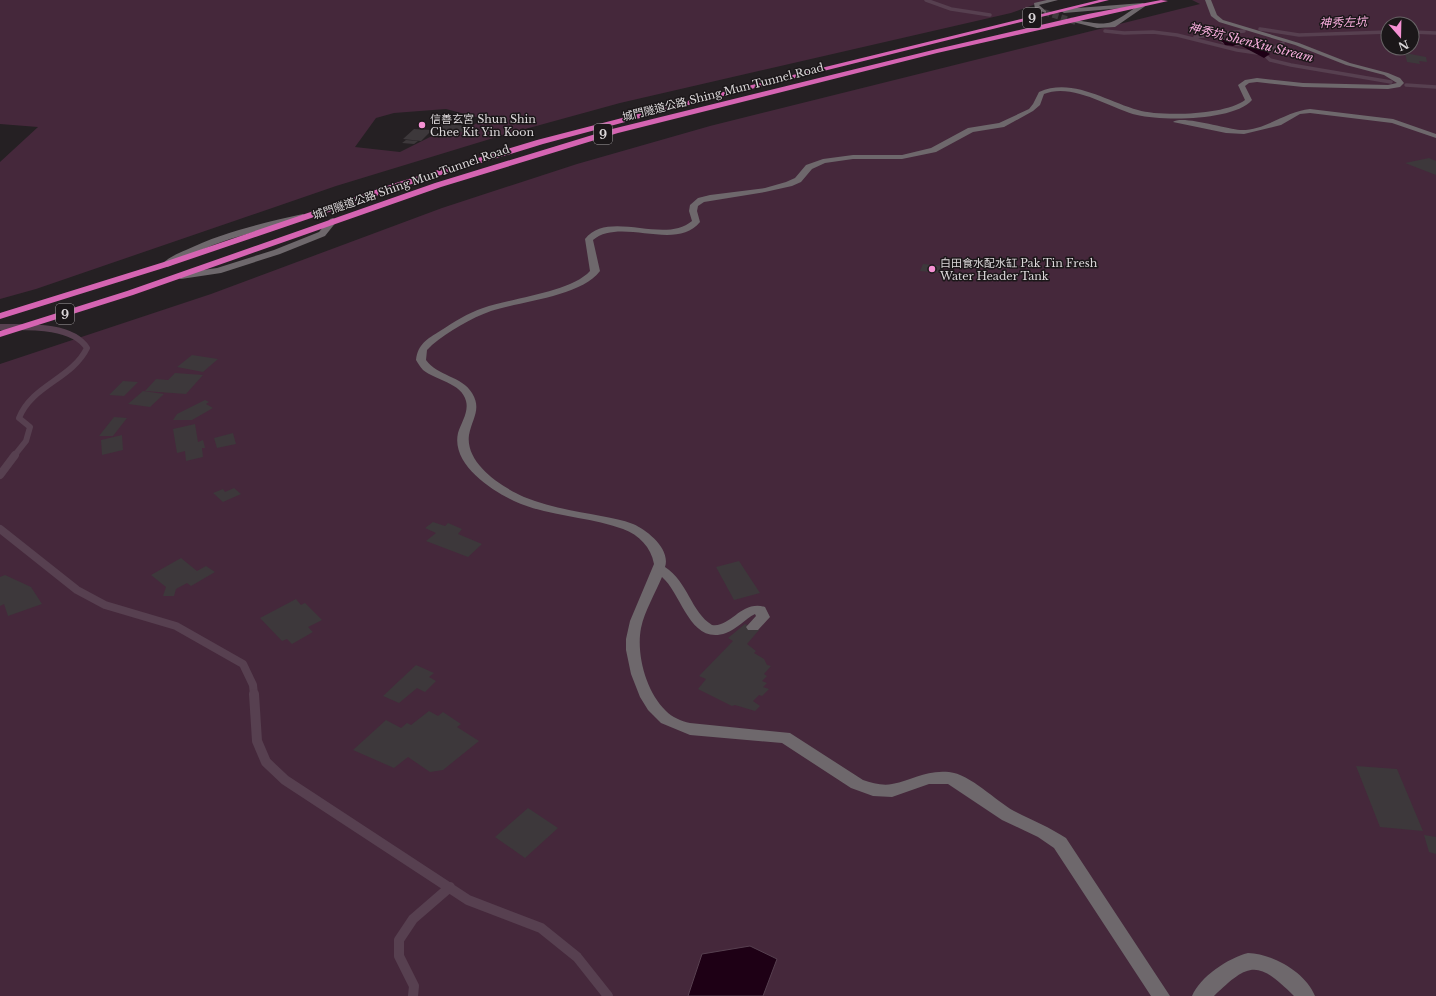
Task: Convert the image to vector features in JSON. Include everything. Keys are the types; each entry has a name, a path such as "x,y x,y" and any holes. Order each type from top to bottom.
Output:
{"highway":[{"name":"城門隧道公路 Shing Mun Tunnel Road","path":"305,216 458,166 625,118 1106,0"},
{"name":"城門隧道公路 Shing Mun Tunnel Road","path":"333,221 478,172 615,131 937,51 1088,16 1164,1"},
{"name":"9","path":"0,316 167,264"},
{"name":"9","path":"0,334 181,276"}],"lane":[{"path":"1044,12 1037,8 1036,4 1055,0"},
{"path":"1088,16 1120,0"},
{"path":"1121,108 1156,115 1227,111 1241,107 1247,103 1248,97 1241,86 1244,82 1252,80 1303,85 1385,87 1396,87 1401,83 1398,79 1390,75 1348,64 1298,44 1221,21 1214,16 1208,0"},
{"path":"1064,11 1143,5"},
{"path":"1076,22 1097,26 1115,25 1143,5"},
{"path":"1298,44 1320,48 1339,55 1346,55"},
{"path":"1161,996 1060,843 1044,832 1008,815 962,784 950,778 938,777 919,780 892,791 873,790 857,784 785,737 690,729 676,724 661,715 654,706 638,674 633,639 637,621 659,569 660,560 657,551 637,530 617,523 569,514 534,503 496,486 482,476 468,458 463,440 473,407 470,394 458,384 437,375 424,365 421,355 427,345 455,325 480,313 505,304 566,288 590,278 595,271 589,239 598,232 620,230 663,232 689,228 696,222 693,211 694,205 703,199 721,195 766,190 789,184 798,180 809,167 828,160 853,156 902,157 933,150 971,130 1000,125 1031,110 1036,105 1041,93 1051,88 1072,89 1159,121 1195,123 1234,132 1248,132 1278,123 1298,112 1306,111 1398,122 1436,136"},
{"path":"167,264 184,253 223,236 305,216"},
{"path":"181,276 218,271 277,252 322,234 333,221"},
{"path":"659,569 668,574 676,583 698,620 705,626 715,630 720,629 753,610 760,610 763,617 753,627"},
{"path":"1201,996 1233,968 1251,961 1268,965 1280,972 1306,996"}],"shaded area":[{"path":"0,0 1058,0 1039,3 1011,13 620,103 500,136 336,186 36,289 0,299 0,162 38,127 0,124","holes":["446,109 484,119 461,132 434,135 400,152 355,147 376,118 394,113"]},
{"path":"1192,0 1436,0 1436,996 0,996 0,364 211,294 442,208 577,164 710,126 1200,4"},
{"path":"1234,38 1248,42 1254,46 1229,45 1221,42 1220,40"},
{"path":"750,946 777,959 763,996 688,996 702,954"}],"building":[{"path":"1406,56 1426,57 1427,62 1419,61 1420,64 1407,62"},
{"path":"441,124 469,126 464,132 435,129"},
{"path":"414,129 432,130 421,141 403,139"},
{"path":"406,140 418,141 414,144 402,143"},
{"path":"1429,158 1436,161 1436,175 1405,163"},
{"name":"白田食水配水缸 Pak Tin Fresh Water Header Tank","path":"923,264 943,266 940,273 920,271"},
{"path":"192,355 218,359 203,372 177,367"},
{"path":"175,373 203,375 186,394 145,391 156,379 168,380"},
{"path":"123,381 138,382 124,396 109,395"},
{"path":"143,391 164,394 150,407 128,404"},
{"path":"205,400 209,402 206,404 213,408 192,420 173,420 177,414"},
{"path":"114,417 127,418 113,436 99,436"},
{"path":"195,424 198,442 203,440 205,448 202,448 203,457 186,461 185,451 177,453 173,429"},
{"path":"233,433 236,444 217,448 214,438"},
{"path":"122,435 123,450 102,455 101,440"},
{"path":"234,488 241,494 223,502 213,493 223,489 225,492"},
{"path":"433,522 445,526 448,523 462,529 458,534 482,544 468,557 426,541 436,533 425,528"},
{"path":"181,558 197,571 206,566 215,572 191,586 187,583 176,589 174,596 163,596 166,587 151,575"},
{"path":"739,561 760,593 734,600 716,567"},
{"path":"5,575 31,587 42,604 8,616 4,604 0,606 0,577"},
{"path":"296,599 301,605 305,603 322,620 308,627 313,632 292,644 287,639 282,641 260,618"},
{"path":"745,624 759,630 747,644 756,651 754,653 764,659 767,665 771,666 764,674 767,676 762,681 767,683 763,687 769,689 762,696 759,695 753,701 760,706 755,711 735,705 732,706 698,689 706,679 699,676 733,641 728,638"},
{"path":"416,665 434,673 429,677 436,681 425,692 417,688 399,703 383,696"},
{"path":"429,711 438,716 443,712 461,724 457,727 479,741 443,770 430,772 408,757 394,768 353,750 386,720 401,728 407,723 411,725"},
{"path":"1356,766 1397,769 1423,831 1380,827"},
{"path":"528,808 558,828 525,858 495,837"},
{"path":"1424,835 1436,837 1436,854 1429,852"}],"waterway":[{"name":"神秀坑 ShenXiu Stream","path":"926,0 951,9 990,15"},
{"name":"神秀左坑","path":"1260,29 1299,35 1380,32"},
{"name":"神秀坑 ShenXiu Stream","path":"1105,31 1124,33 1153,32 1177,35 1237,50 1264,54"},
{"name":"神秀左坑","path":"1195,37 1244,31"},
{"name":"神秀左坑","path":"1420,32 1436,33"},
{"path":"1229,42 1233,42 1233,39 1242,41 1264,54"},
{"name":"神秀左坑","path":"1264,54 1283,43"},
{"name":"神秀坑 ShenXiu Stream","path":"1264,54 1270,60 1291,65 1391,82"},
{"name":"神秀坑 ShenXiu Stream","path":"1406,85 1436,87"},
{"path":"0,327 47,328 71,335 80,340 87,348 80,359 72,367 42,390 25,407 19,418 30,427 26,441 14,456"},
{"path":"0,475 15,455"},
{"path":"0,529 77,590 105,605 176,626 243,664 253,685 254,695"},
{"path":"254,694 257,741 266,762 285,780 449,888"},
{"path":"413,996 414,986 399,956 399,940 413,919 449,888"},
{"path":"449,888 468,900 541,928 577,957 608,996"}],"tunnel":[{"path":"1044,12 1076,22"}],"place":[{"name":"信善玄宮 Shun Shin Chee Kit Yin Koon","path":"422,125"},
{"name":"白田食水配水缸 Pak Tin Fresh Water Header Tank","path":"932,269"}]}
